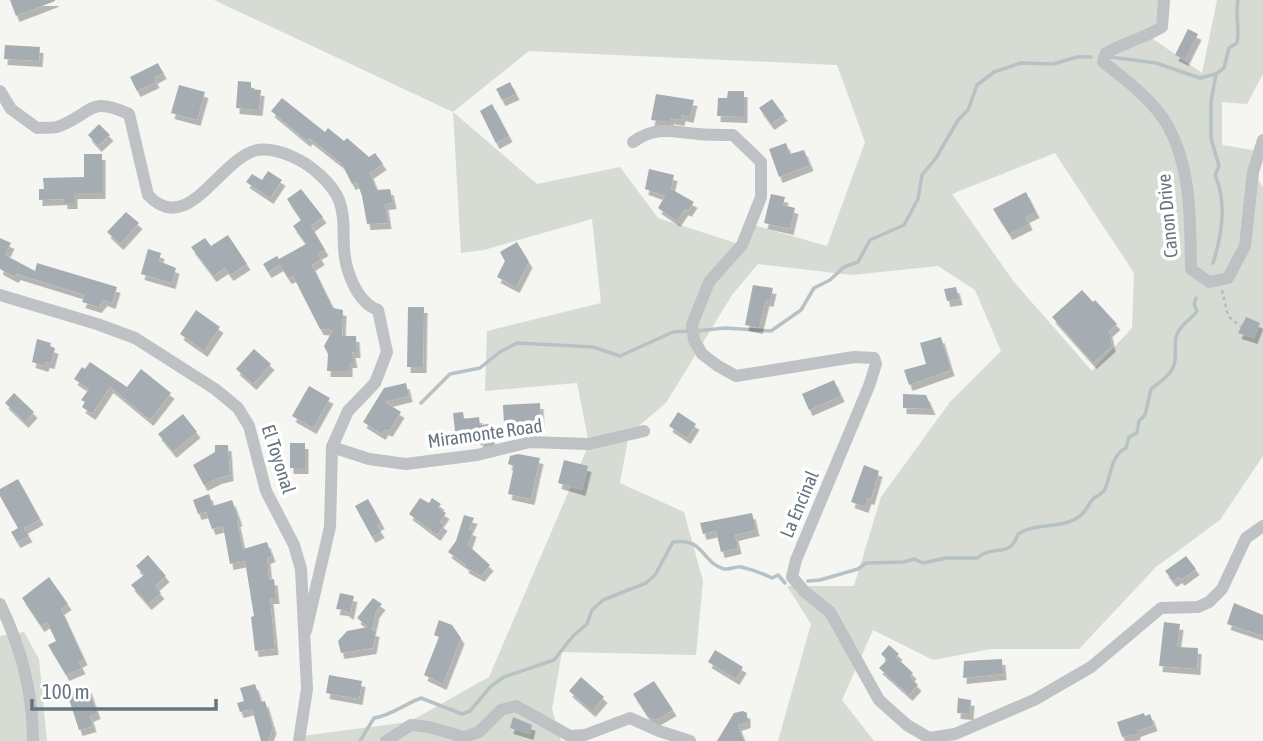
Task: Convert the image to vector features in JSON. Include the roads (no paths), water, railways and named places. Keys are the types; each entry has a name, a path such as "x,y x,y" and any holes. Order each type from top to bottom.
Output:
{"street":[{"name":"Canon Drive","path":"1164,0 1162,27 1148,36 1128,41 1106,53 1103,62 1133,87 1168,126 1184,169 1189,208 1191,269 1209,282 1228,278 1245,246 1253,172 1263,140"},
{"path":"0,91 11,109 37,128 62,125 99,105 110,106 130,114 148,195 153,201 167,207 180,207 198,198 217,176 241,157 260,149 292,156 324,180 336,194 342,209 344,250 350,277 364,301 378,310 387,352 375,383 348,411 331,447 330,527 306,631"},
{"name":"La Encinal","path":"633,142 643,135 665,129 733,135 761,162 761,197 742,245 709,282 692,325 694,340 702,354 736,376 854,357 874,358 876,364 869,386 796,560 792,577 805,592 830,612 879,700 907,725 929,738 955,734 1034,699 1091,667 1161,608 1198,607 1209,602 1222,589 1246,538 1263,526"},
{"name":"El Toyonal","path":"0,295 135,338 215,389 238,408 249,426 266,491 294,545 301,569 307,690 299,741"},
{"name":"Miramonte Road","path":"331,447 369,459 405,464 477,455 530,442 590,444 644,431"},
{"path":"0,604 20,650 32,707 33,741"},
{"path":"386,741 411,725 464,737 479,732 501,710 516,706 570,736 585,736 630,718 659,732 690,741"}],"waterway":[{"path":"1213,263 1221,230 1222,207 1215,175 1219,166 1211,138 1211,102 1216,74 1224,68 1229,48 1237,43 1238,0"},
{"path":"696,331 725,328 771,331 801,310 814,288 830,280 844,267 858,262 870,240 904,225 918,199 922,175 936,158 958,120 968,110 977,85 994,72 1021,63 1053,64 1077,57 1091,57"},
{"path":"1110,57 1156,63 1200,78 1216,74"},
{"path":"808,581 858,569 866,563 904,562 914,559 923,563 946,558 977,558 989,552 1006,549 1015,542 1018,534 1026,530 1076,519 1093,499 1104,491 1114,460 1126,448 1129,437 1137,433 1139,421 1145,415 1151,389 1172,369 1176,337 1197,311 1194,304 1196,298"},
{"path":"421,403 450,374 480,368 517,343 593,347 620,356 673,332 688,331"},
{"path":"360,741 374,718 421,698 462,714 470,711 491,686 504,677 554,660 573,636 587,624 592,610 603,600 646,583 655,575 673,542 691,543 711,562 724,569 741,567 772,578 778,575 785,583"}]}
